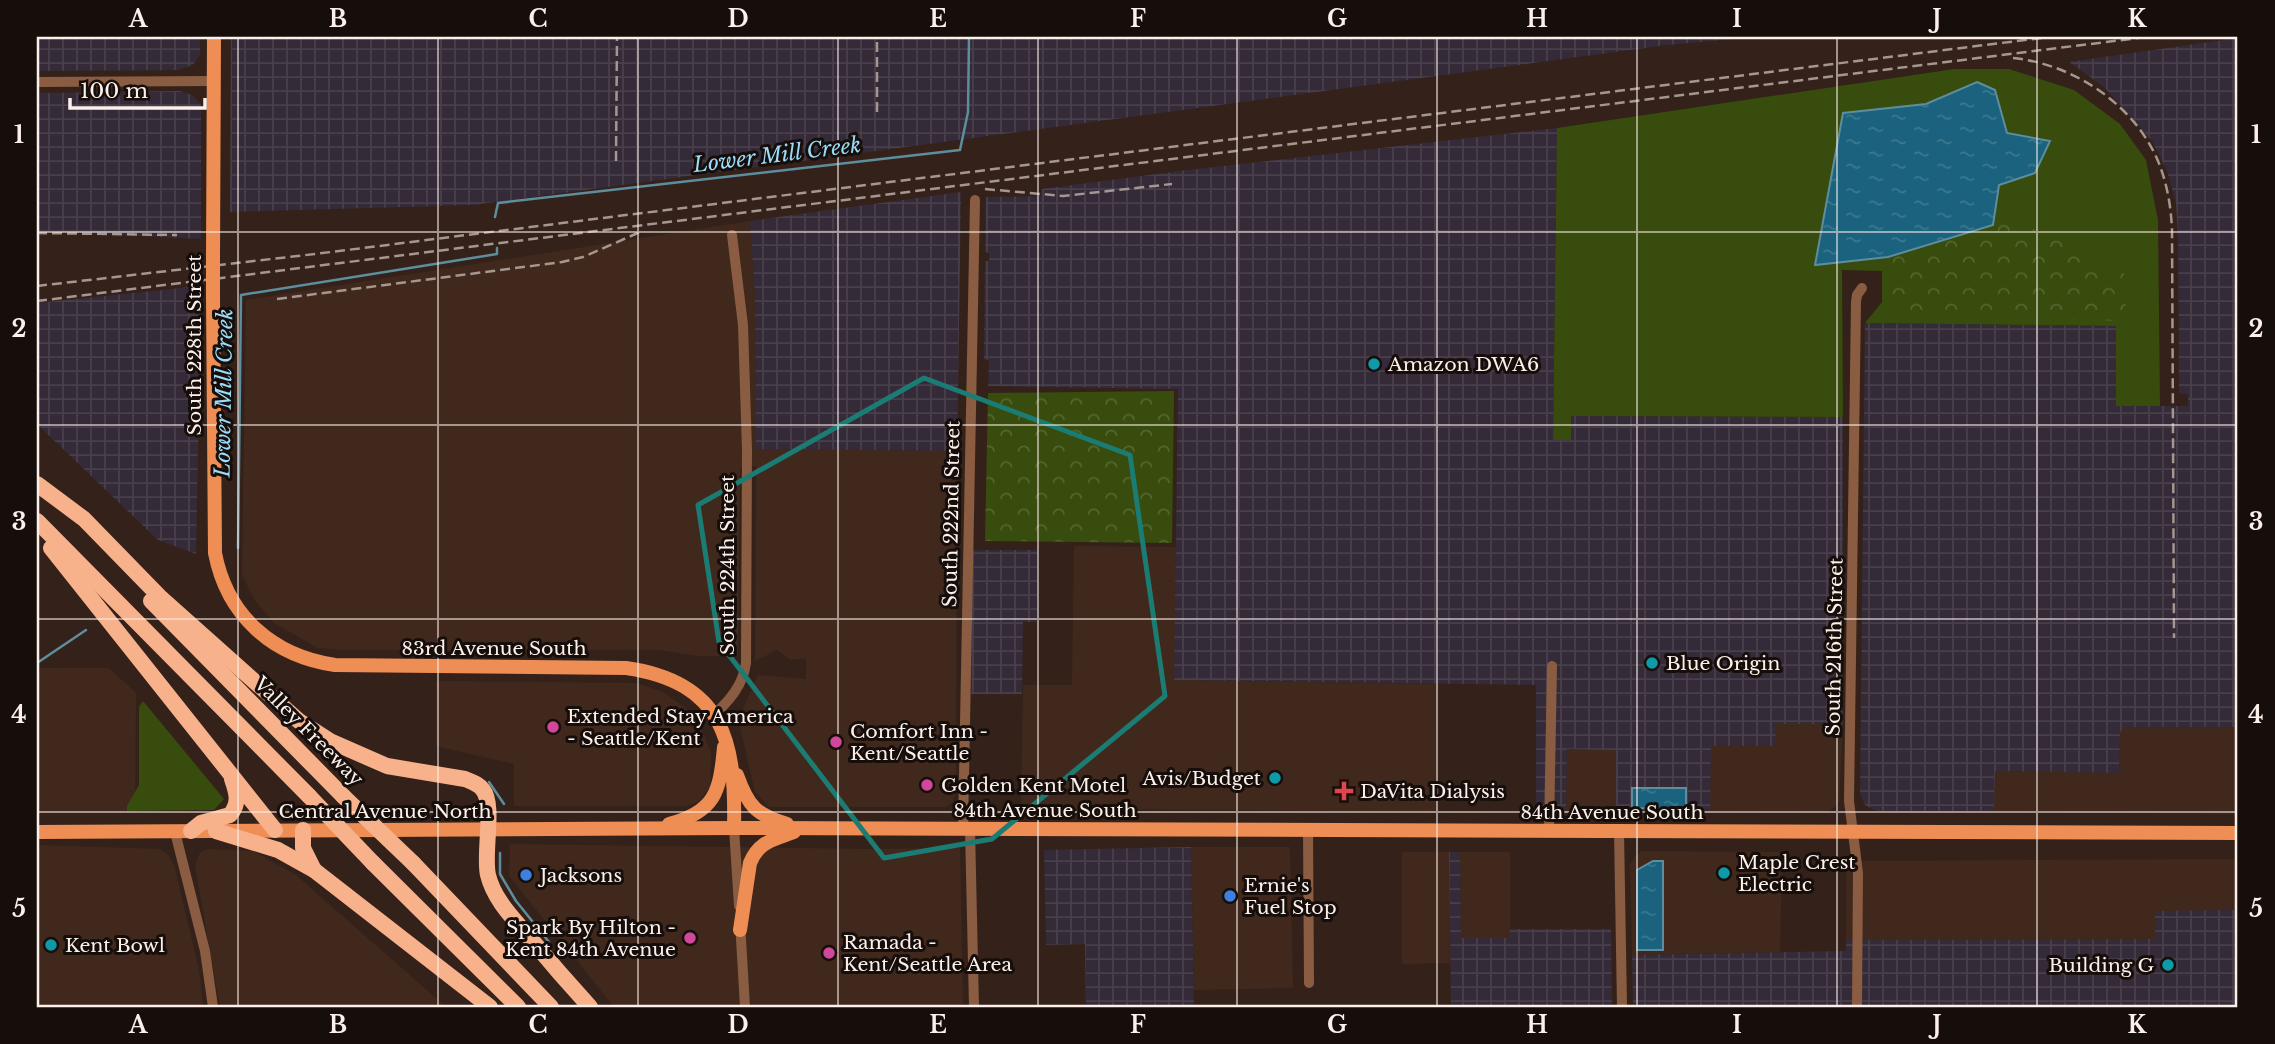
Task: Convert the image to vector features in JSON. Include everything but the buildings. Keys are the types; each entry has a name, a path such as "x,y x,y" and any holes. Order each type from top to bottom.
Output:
{"highway":[{"name":"Valley Freeway","path":"37,485 343,796 413,863 551,1007"},
{"path":"37,485 84,519 161,598 299,721 340,746 387,766 465,779 477,784 487,796 487,866 499,900 590,1007"},
{"path":"37,521 518,1007"},
{"path":"37,530 275,830"},
{"path":"183,831 201,822 229,815 233,810 237,798 228,770"},
{"path":"303,830 303,848 314,870"},
{"path":"216,831 278,850 314,870 490,1007"}],"main road":[{"name":"South 228th Street","path":"214,37 215,553 222,577 235,603 264,637"},
{"name":"83rd Avenue South","path":"264,637 294,655 335,666 637,669 682,685 714,715"},
{"path":"714,715 725,736 741,788 748,800 761,815 801,829"},
{"path":"650,829 690,818 708,805 720,780 725,736"},
{"path":"732,758 734,828"},
{"name":"84th Avenue South","path":"734,828 2238,833"},
{"name":"Central Avenue North","path":"37,832 734,828"},
{"path":"740,930 750,863 754,855 760,846 801,829"}],"street":[{"path":"37,82 214,81"},
{"name":"South 222nd Street","path":"974,1007 966,829 975,200"},
{"name":"South 224th Street","path":"714,715 735,692 746,663 747,450 743,325 732,235"},
{"name":"South 216th Street","path":"1857,1007 1858,873 1849,801 1856,322 1857,295 1862,288"},
{"path":"1549,831 1552,666"},
{"path":"734,828 745,1007"},
{"path":"1308,830 1309,983"},
{"path":"183,831 213,1007"},
{"path":"1619,831 1622,1007"}],"highlighted area":[{"path":"924,378 1130,455 1165,696 992,839 884,858 719,642 698,505"}],"shaded area":[{"path":"37,37 200,37 200,54 193,65 178,70 37,71"},
{"path":"231,37 1755,37 1667,45 473,205 230,212"},
{"path":"2238,38 2238,727 2124,727 2120,733 2119,773 1995,771 1994,811 1877,811 1865,805 1860,794 1865,323 2116,326 2116,406 2188,406 2188,394 2179,393 2178,237 2176,203 2167,171 2152,141 2104,87 2069,62"},
{"path":"180,91 192,95 201,105 201,239 37,231 37,93"},
{"path":"1557,128 1553,440 1571,416 1843,417 1843,724 1776,724 1775,746 1711,746 1710,811 1616,811 1616,750 1567,749 1566,812 1536,813 1536,685 1174,680 1178,389 988,386 989,360 984,359 985,261 989,261 989,253 985,252 986,197 1041,196 1042,189"},
{"path":"961,192 957,451 756,449 755,297 750,221"},
{"path":"750,221 755,297 756,449 957,451 956,789 953,802 946,807 769,807 755,792 739,722 758,675 806,679 806,658 791,660 777,650 755,661 756,466 740,467 738,656 699,656 659,650 318,648 274,623 254,599 242,575 246,300"},
{"path":"201,286 196,554 158,540 37,424 37,303"},
{"path":"1074,546 1176,547 1175,680 1438,684 1437,812 1021,808 1023,685 1072,685"},
{"path":"972,550 1037,550 1037,622 1023,622 1022,694 971,694"},
{"path":"109,668 136,693 135,813 37,813 37,670"},
{"path":"436,681 637,683 663,692 688,710 700,726 711,753 710,787 698,802 687,806 514,806 514,764 436,746"},
{"path":"1775,724 1843,724 1839,803 1827,813 1710,811 1710,746 1775,746"},
{"path":"2124,727 2238,727 2238,814 1994,811 1995,771 2119,773 2120,733"},
{"path":"1567,749 1616,749 1616,811 1566,812"},
{"path":"510,844 960,848 963,1007 614,1007 509,876"},
{"path":"37,845 160,849 169,856 174,865 199,970 203,1007 37,1007"},
{"path":"1191,847 1290,847 1293,988 1194,990"},
{"path":"1191,847 1194,1007 1086,1007 1085,944 1046,945 1044,850"},
{"path":"208,849 253,851 296,875 446,1007 220,1007 195,866 198,856"},
{"path":"1642,851 1782,852 1780,952 1632,955 1630,864"},
{"path":"1402,852 1449,852 1450,963 1402,964"},
{"path":"1449,852 1460,852 1461,938 1510,938 1510,929 1611,929 1612,1007 1451,1007"},
{"path":"1460,852 1510,852 1510,938 1461,938"},
{"path":"2238,859 2238,1007 2155,939 1846,940 1846,861"},
{"path":"2238,910 2238,1007 1633,1007 1632,955 1846,951 1846,940 2155,939 2155,911"}],"green space":[{"path":"1954,69 2009,69 2074,90 2120,124 2146,160 2158,220 2160,406 2116,406 2116,326 1865,323 1882,302 1882,271 1842,270 1843,417 1571,416 1571,440 1553,440 1557,128"},
{"path":"2014,219 2125,274 2126,321 1889,314 1888,257"},
{"path":"1174,391 1172,543 985,541 988,393"},
{"path":"143,701 224,799 214,810 127,811 139,785 139,707"}],"water":[{"path":"1977,82 1995,90 2007,133 2050,141 2035,173 1999,185 1993,225 1888,257 1815,265 1843,113 1926,104"},
{"path":"1632,788 1686,788 1686,809 1632,808"},
{"path":"1653,861 1663,861 1663,950 1637,950 1637,870"}],"waterway":[{"name":"Lower Mill Creek","path":"495,217 498,203 960,150 968,112 969,37"},
{"name":"Lower Mill Creek","path":"238,548 241,295 497,254 497,248"},
{"name":"Lower Mill Creek","path":"37,663 86,630"},
{"path":"489,782 504,804"},
{"path":"500,853 500,874 516,901 549,942"}],"railway":[{"path":"616,161 617,37"},
{"path":"877,37 877,112"},
{"path":"37,286 315,254 2049,37"},
{"path":"37,301 2146,37"},
{"path":"2013,58 2058,69 2099,90 2134,122 2147,140 2164,178 2170,203 2172,230 2174,638"},
{"path":"985,189 1063,196 1172,184"},
{"path":"277,299 562,262 583,257 640,232"},
{"path":"37,233 177,235"}],"place":[{"name":"Amazon DWA6","path":"1374,364"},
{"name":"Blue Origin","path":"1652,663"},
{"name":"Extended Stay America - Seattle/Kent","path":"553,727"},
{"name":"Comfort Inn - Kent/Seattle","path":"836,742"},
{"name":"Avis/Budget","path":"1275,778"},
{"name":"Golden Kent Motel","path":"927,785"},
{"name":"DaVita Dialysis","path":"1344,791"},
{"name":"Maple Crest Electric","path":"1724,873"},
{"name":"Jacksons","path":"526,875"},
{"name":"Ernie's Fuel Stop","path":"1230,896"},
{"name":"Spark By Hilton - Kent 84th Avenue","path":"690,938"},
{"name":"Kent Bowl","path":"51,945"},
{"name":"Ramada - Kent/Seattle Area","path":"829,953"},
{"name":"Building G","path":"2168,965"}]}
